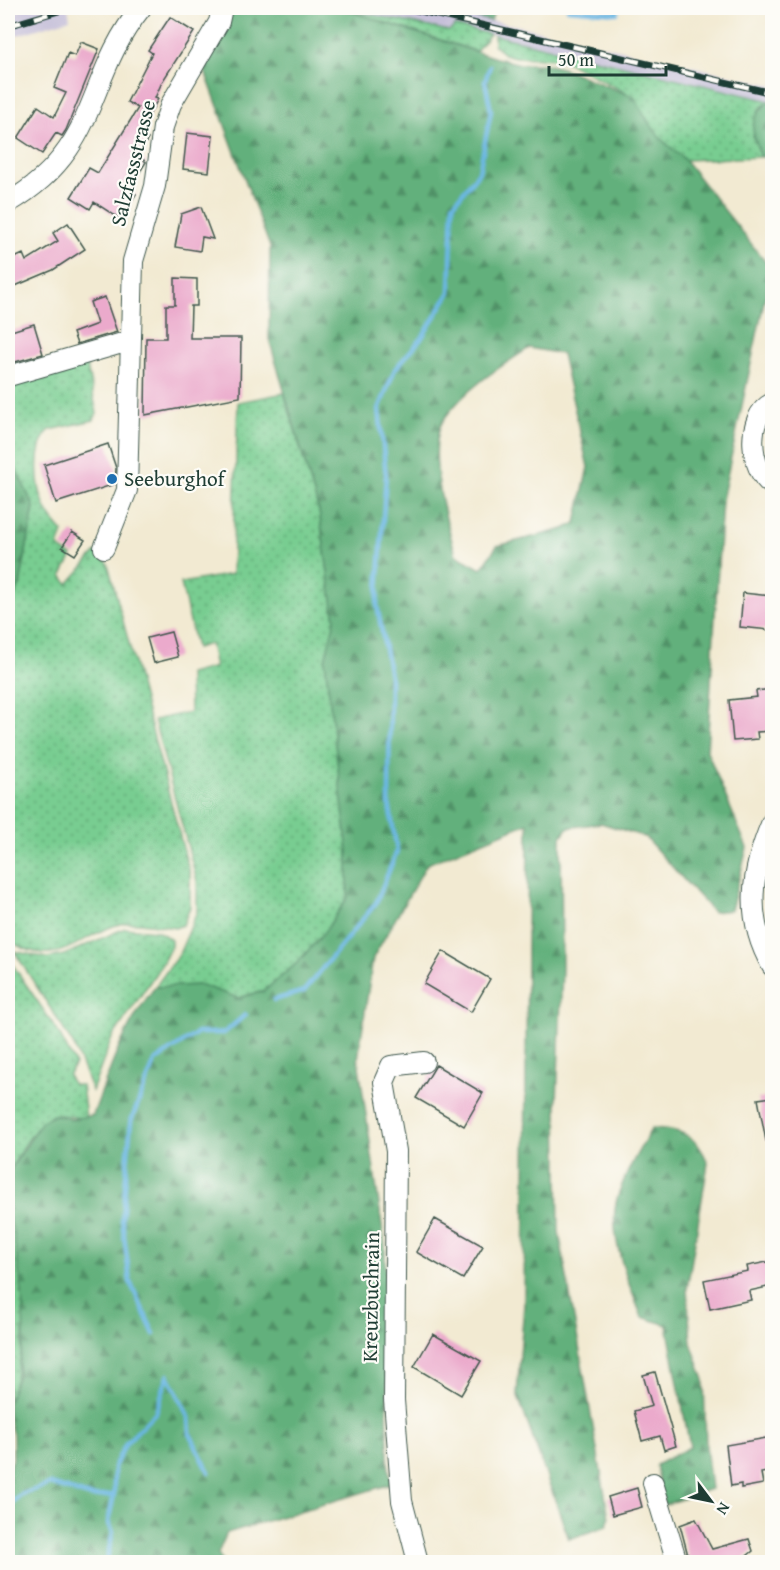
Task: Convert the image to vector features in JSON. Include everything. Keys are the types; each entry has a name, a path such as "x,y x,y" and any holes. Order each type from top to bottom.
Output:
{"street":[{"path":"8,203 39,182 57,166 73,145 90,114 118,43 141,8"},
{"name":"Salzfassstrasse","path":"104,548 127,490 130,418 129,341 133,261 155,186 164,127 177,92 219,22 222,8"},
{"path":"9,376 129,341"},
{"path":"772,403 760,413 757,420 754,450 757,470 772,485"},
{"path":"772,822 758,861 752,888 759,940 772,966"},
{"name":"Kreuzbuchrain","path":"418,1563 402,1501 396,1422 396,1151 384,1082 391,1066 424,1062"},
{"path":"653,1483 677,1563"}],"shaded area":[{"path":"26,8 68,8 70,19 8,38 8,15"},
{"path":"344,8 429,8 523,27 772,85 772,102 466,28 449,31 432,29"}],"green space":[{"path":"230,8 339,8 496,58 521,64 546,64 565,69 634,97 661,139 685,160 771,269 722,500 707,751 747,848 731,910 713,912 645,837 601,823 567,828 561,837 562,969 557,1102 559,1232 609,1518 607,1526 569,1539 517,1394 524,1304 528,823 427,864 373,958 358,1059 385,1246 388,1462 391,1484 227,1533 218,1553 222,1562 15,1562 8,1553 8,1472 13,1459 13,1435 8,1417 8,1402 18,1375 24,1337 22,1292 13,1231 8,1214 8,1174 42,1121 55,1115 73,1119 93,1115 126,1033 155,987 201,985 238,998 264,991 297,963 324,933 348,897 348,851 325,660 335,620 319,511 269,339 270,247 203,66 229,23","holes":["529,348 562,354 588,467 576,523 564,529 497,546 481,569 456,555 437,466 439,432 444,419 462,398 494,371"]},
{"path":"339,8 449,31 455,26 490,34 476,51"},
{"path":"429,8 495,8 491,21"},
{"path":"494,35 770,101 759,109 753,136 761,157 685,160 661,139 634,97 567,62 504,54 494,45"},
{"path":"770,101 772,102 772,156 761,157 753,126 757,114"},
{"path":"86,362 97,413 94,420 50,430 45,436 39,455 39,486 48,512 63,532 58,547 72,556 62,575 68,584 95,553 101,550 108,564 190,874 190,907 183,925 175,928 140,923 120,924 104,929 67,949 54,953 41,953 8,940 8,610 20,585 34,507 13,463 8,443 8,384"},
{"path":"284,393 319,511 335,620 325,661 348,851 348,897 324,933 297,963 264,991 238,998 201,985 155,987 179,954 197,911 197,881 154,720 190,712 189,674 215,667 210,644 196,648 181,583 232,574 238,402"},
{"path":"8,443 13,463 34,507 20,585 8,610"},
{"path":"125,928 157,931 171,940 171,946 162,964 112,1038 92,1091 73,1044 14,951 47,958 64,955"},
{"path":"8,958 57,1030 75,1064 68,1075 73,1085 82,1085 86,1118 53,1115 47,1118 28,1140 8,1174"},
{"path":"652,1128 687,1135 699,1146 708,1163 687,1289 691,1343 704,1380 706,1446 711,1489 664,1505 656,1465 690,1447 667,1325 642,1317 621,1259 615,1227 615,1212 620,1190"},
{"path":"8,1214 19,1260 24,1308 20,1356 8,1402"}],"building":[{"path":"170,17 194,32 162,82 155,98 158,99 139,133 148,139 138,155 146,162 129,190 136,194 120,219 94,202 90,209 71,197 89,168 98,173 138,108 127,102 152,53 148,50"},
{"path":"81,42 99,49 66,130 62,136 56,133 42,154 18,138 38,106 54,117 66,93 54,88 68,53 75,56"},
{"path":"187,133 213,136 209,172 183,169"},
{"path":"201,207 213,239 202,237 200,251 175,247 181,214"},
{"path":"68,223 85,249 53,270 8,289 8,261 23,254 26,261 58,241 53,233"},
{"path":"175,278 197,279 197,306 191,306 190,338 241,338 240,397 145,415 146,338 166,338 166,305 175,305"},
{"path":"105,297 117,332 77,344 73,333 97,324 90,302"},
{"path":"34,324 43,354 8,364 8,332"},
{"path":"108,444 116,468 115,484 56,503 44,465"},
{"path":"72,532 85,540 75,555 62,547"},
{"path":"743,593 772,596 770,630 740,627"},
{"path":"171,632 178,657 154,663 147,638"},
{"path":"772,689 772,731 757,732 758,739 733,741 729,700 757,697 756,691"},
{"path":"443,951 490,979 471,1012 424,984"},
{"path":"436,1065 483,1093 464,1126 416,1098"},
{"path":"772,1097 772,1140 766,1141 758,1099"},
{"path":"435,1219 483,1246 463,1279 416,1252"},
{"path":"772,1261 772,1286 749,1291 751,1300 710,1309 704,1280 748,1271 747,1266"},
{"path":"433,1334 481,1361 461,1395 414,1367"},
{"path":"655,1372 676,1446 664,1450 660,1436 642,1441 634,1411 652,1406 643,1375"},
{"path":"772,1437 772,1471 761,1473 763,1484 741,1488 741,1484 731,1486 726,1445"},
{"path":"637,1488 642,1507 613,1515 608,1497"},
{"path":"696,1519 712,1549 749,1539 753,1551 738,1563 690,1563 680,1525"}],"waterway":[{"path":"568,9 617,13 618,8"},
{"path":"274,1000 304,991 376,903 397,851 389,803 390,676 377,605 386,475 379,409 395,369 421,339 450,292 453,205 479,172 491,111 485,81 490,66"},
{"path":"154,1334 130,1282 122,1220 131,1121 155,1061 197,1033 224,1033 245,1015"},
{"path":"168,1375 189,1417 190,1434 209,1472"},
{"path":"106,1562 113,1532 108,1522 114,1495 114,1467 126,1443 156,1412 168,1375"},
{"path":"8,1507 20,1495 50,1484 92,1497 114,1495"}],"railway":[{"path":"408,8 772,93"},
{"path":"8,26 62,10"}],"place":[{"name":"Seeburghof","path":"112,479"}]}
